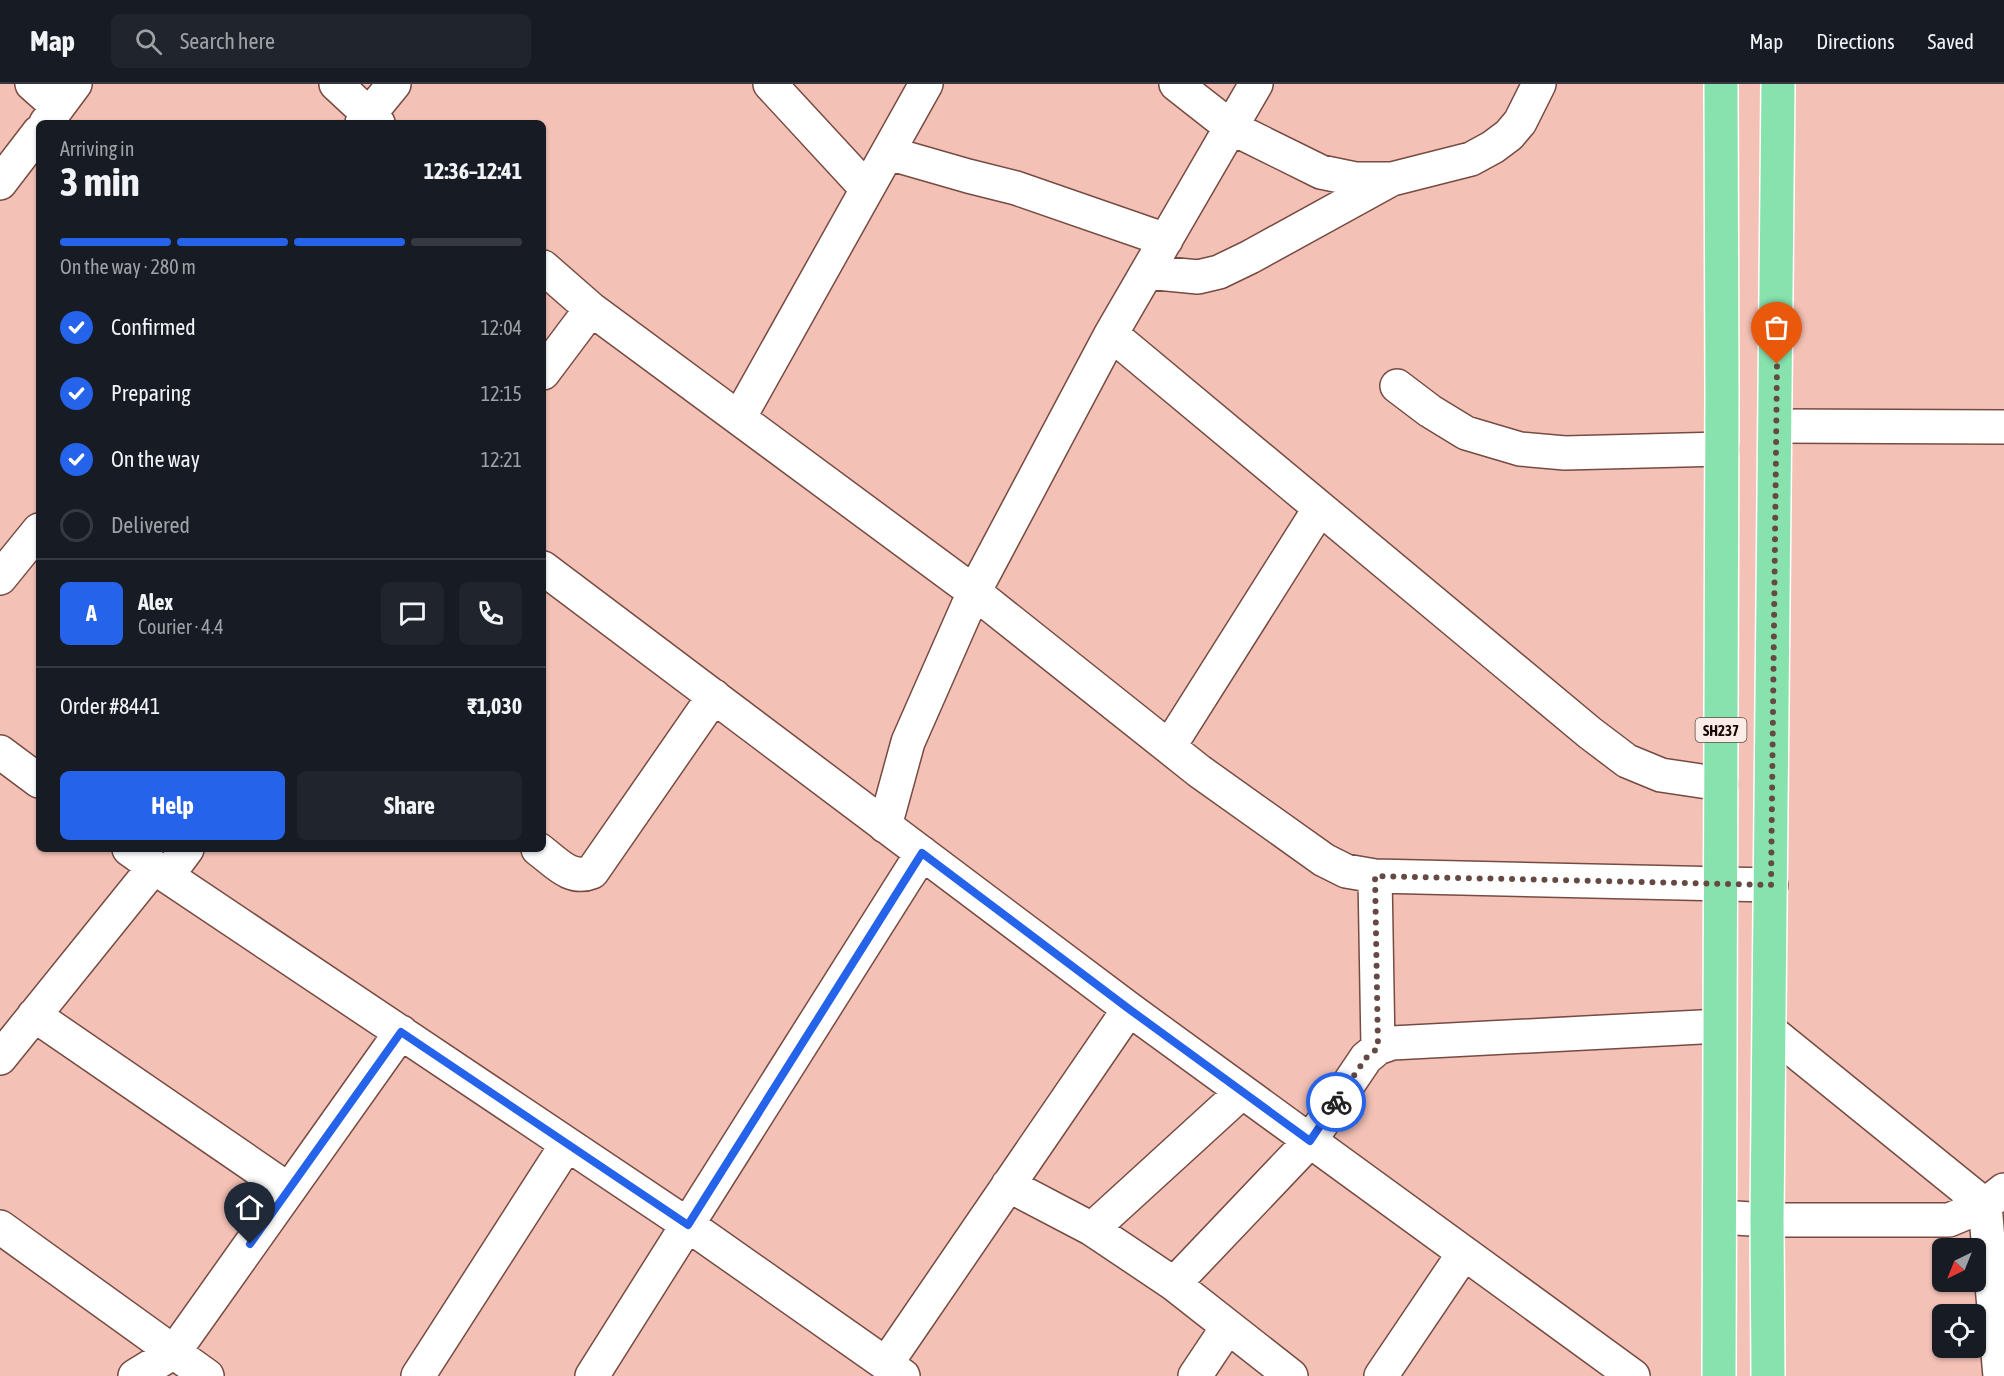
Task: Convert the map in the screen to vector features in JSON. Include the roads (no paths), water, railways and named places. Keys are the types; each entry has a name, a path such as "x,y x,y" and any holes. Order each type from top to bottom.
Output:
{"main road":[{"name":"SH237","path":"1719,1376 1721,84"},
{"path":"1768,1376 1767,1220 1778,84"}],"street":[{"path":"32,84 54,111"},
{"path":"336,84 370,120 394,84"},
{"path":"770,84 867,189"},
{"path":"739,418 926,84"},
{"path":"1176,84 1232,128 1322,172 1355,179 1392,179 1472,159 1509,135 1520,122 1539,84"},
{"path":"885,826 908,742 974,592 1111,334 1256,84"},
{"path":"0,183 36,135"},
{"path":"888,153 1016,188 1166,240"},
{"path":"1147,272 1198,277 1219,272 1392,179"},
{"path":"546,270 591,309 974,592 1169,747 1324,860 1346,871 1375,876 1771,885"},
{"path":"546,369 591,309"},
{"path":"1111,334 1590,733 1627,760 1661,775 1721,784"},
{"path":"1397,386 1430,411 1466,433 1520,449 1564,453 1722,449"},
{"path":"1776,426 2004,427"},
{"path":"1169,747 1320,508"},
{"path":"0,578 36,534"},
{"path":"546,570 1129,1009 1633,1376"},
{"path":"542,852 572,874 581,876 592,872 714,696"},
{"path":"0,752 36,779"},
{"path":"0,1058 150,864 180,852"},
{"path":"592,1376 922,853"},
{"path":"150,864 688,1225 895,1370 1008,1185 1129,1009"},
{"path":"1375,876 1378,1048"},
{"path":"34,1015 289,1190"},
{"path":"1174,1284 1310,1141 1366,1058 1378,1048 1392,1043 1720,1026"},
{"path":"1769,1030 1995,1198"},
{"path":"135,1376 174,1352 401,1032"},
{"path":"1092,1229 1242,1092"},
{"path":"418,1376 567,1144"},
{"path":"1008,1185 1092,1229 1174,1284 1227,1328 1291,1376"},
{"path":"1720,1217 1767,1220 1949,1220 1995,1198"},
{"path":"1995,1198 2000,1376"},
{"path":"0,1227 207,1376"},
{"path":"1381,1376 1464,1253"},
{"path":"1195,1376 1227,1328"}]}
